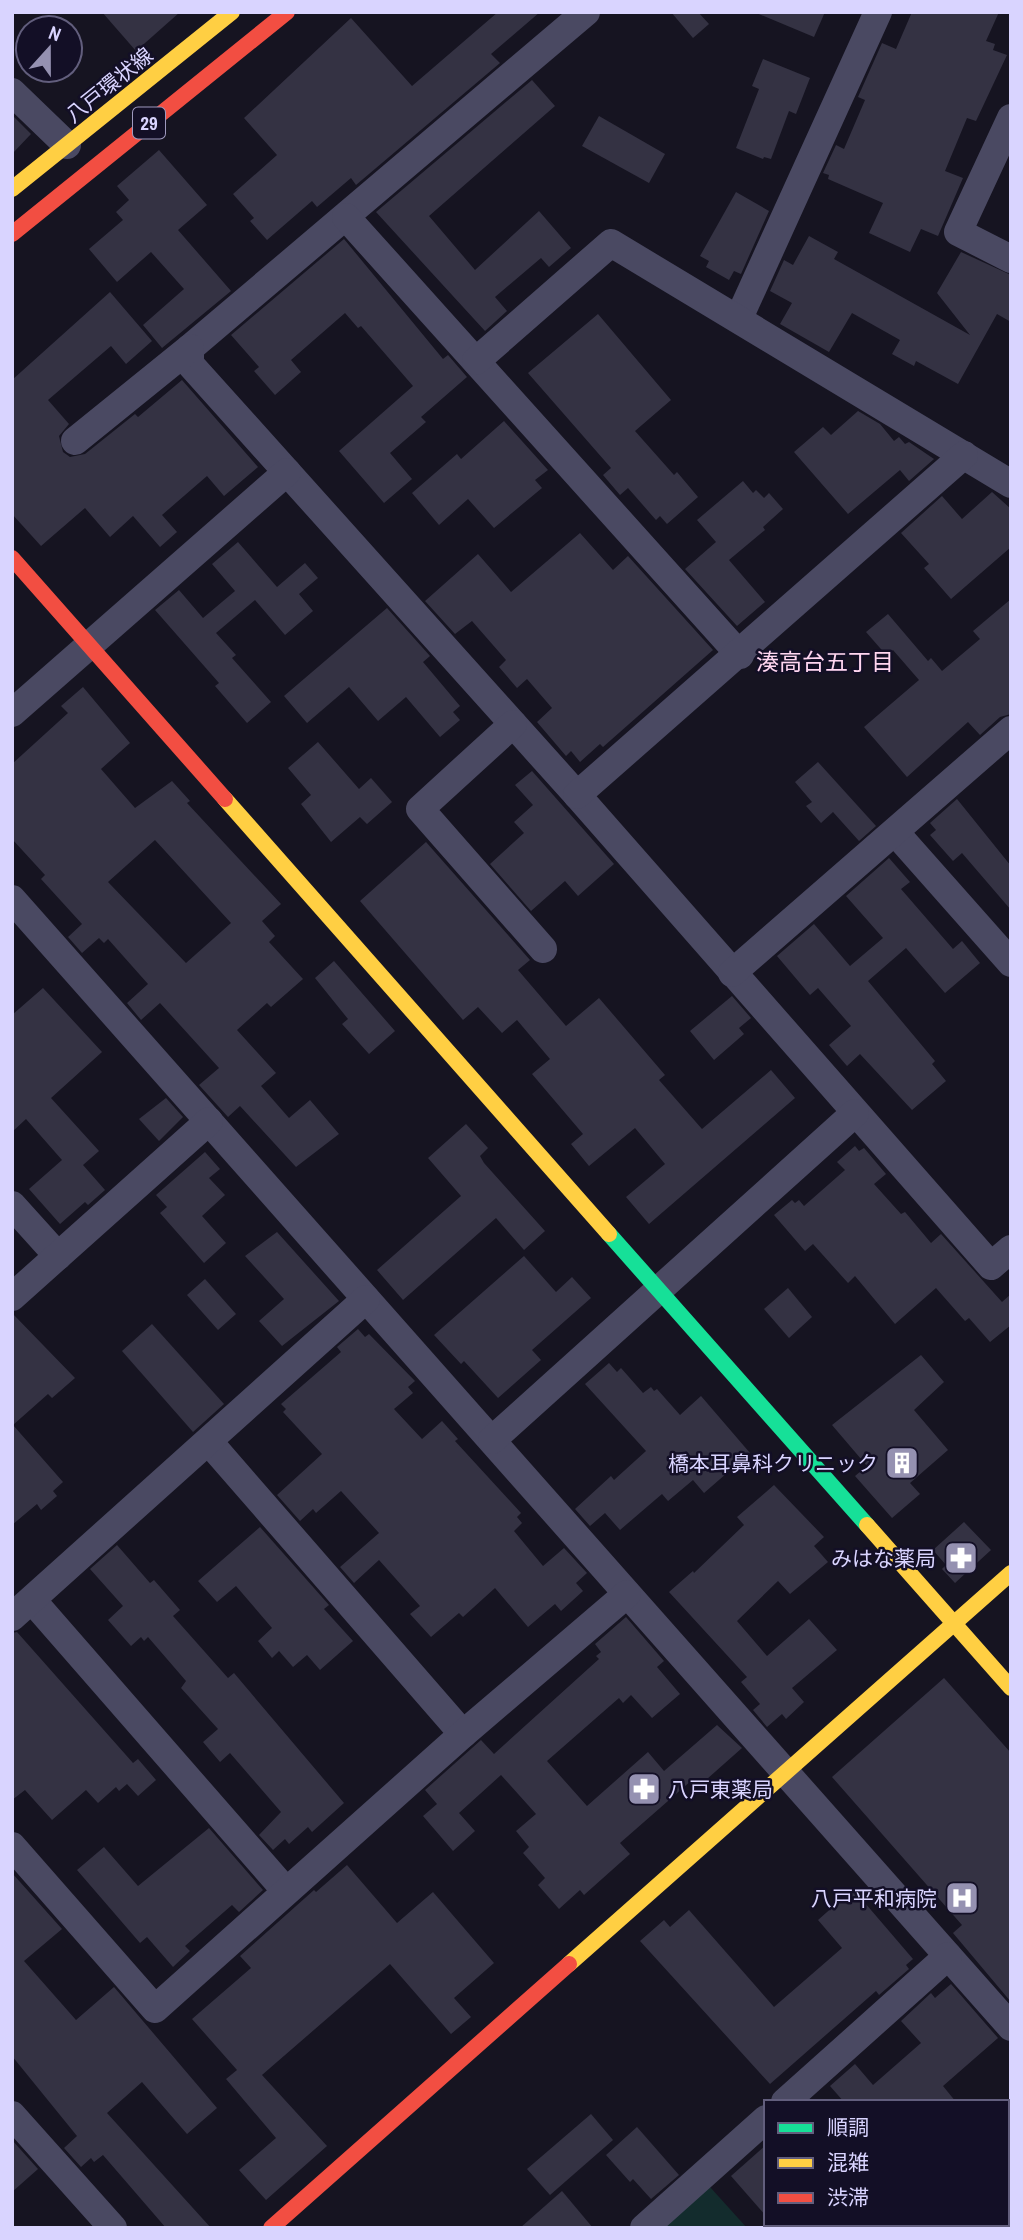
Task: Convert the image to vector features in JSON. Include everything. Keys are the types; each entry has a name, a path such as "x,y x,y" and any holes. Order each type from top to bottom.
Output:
{"street":[{"name":"八戸環状線","path":"12,189 232,12"},
{"name":"29","path":"12,234 287,12"},
{"path":"75,441 190,348 586,12"},
{"path":"738,318 878,12"},
{"path":"12,92 67,145"},
{"path":"1011,118 957,232 1011,259"},
{"path":"346,217 740,655"},
{"path":"476,361 611,243 1011,484"},
{"path":"190,348 190,364 578,795 991,1266 1011,1249"},
{"path":"578,795 964,455"},
{"path":"12,713 286,472"},
{"path":"12,558 1011,1688"},
{"path":"513,724 419,809 543,949"},
{"path":"732,973 1011,730"},
{"path":"895,832 1011,963"},
{"path":"12,899 1011,2027"},
{"path":"492,1440 855,1114"},
{"path":"12,1297 209,1121"},
{"path":"12,1205 58,1256"},
{"path":"286,1891 22,1608 366,1299"},
{"path":"209,1442 463,1734"},
{"path":"271,2228 1011,1573"},
{"path":"12,1846 155,2009 463,1734 627,1594"},
{"path":"789,2100 948,1956"},
{"path":"12,2115 113,2228"},
{"path":"644,2228 764,2121"}],"green space":[{"path":"701,2177 747,2228 644,2228"}],"building":[{"path":"102,12 180,12 136,51"},
{"path":"498,12 540,12 491,54 500,63 356,185 351,178 317,207 312,201 267,240 250,221 254,218 233,194 277,155 244,118 351,18 412,86"},
{"path":"671,12 698,12 709,24 693,38"},
{"path":"754,12 825,12 814,37"},
{"path":"912,12 999,12 986,41 995,44 993,50 1007,55 976,121 967,118 945,171 963,178 938,236 921,229 910,252 869,233 883,203 828,179 829,175 823,173 836,145 844,149 865,100 858,97 882,43 896,49"},
{"path":"763,59 810,78 796,114 789,111 771,159 763,159 736,148 759,89 752,86"},
{"path":"532,80 555,106 429,216 475,270 539,211 571,248 549,267 541,258 495,297 507,311 485,331 376,212"},
{"path":"12,115 31,134 12,154"},
{"path":"599,116 665,154 649,183 582,146"},
{"path":"159,150 207,205 178,230 231,291 162,348 143,325 184,289 151,252 117,282 89,249 123,220 116,212 129,200 117,186"},
{"path":"736,192 769,211 741,274 734,271 729,280 706,267 709,261 700,256"},
{"path":"809,236 838,252 834,259 970,335 937,293 961,252 1011,275 1011,322 997,314 958,384 916,361 914,366 892,354 900,340 852,313 829,352 780,324 792,303 770,291 784,260 793,265"},
{"path":"344,239 443,359 448,355 467,377 421,417 426,422 390,453 412,479 384,503 339,451 413,386 361,326 358,328 345,313 291,360 301,372 275,395 254,371 259,367 231,335"},
{"path":"110,292 152,341 126,364 111,346 48,400 69,424 59,436 63,452 70,457 85,454 135,414 138,417 182,380 258,467 224,496 207,476 162,515 177,532 160,547 133,516 110,537 85,508 41,546 12,514 12,380"},
{"path":"598,314 671,400 635,431 674,475 677,472 698,497 667,524 660,516 656,520 628,488 620,495 603,475 611,468 528,373"},
{"path":"858,411 880,424 894,441 899,437 905,444 909,442 934,459 909,481 900,470 848,514 794,452 823,427 831,435"},
{"path":"504,421 548,470 535,480 542,488 494,528 468,499 439,525 412,493 457,454 461,459"},
{"path":"743,481 753,493 756,490 764,498 769,493 783,509 763,527 765,530 729,560 765,602 737,626 685,569 716,542 697,520"},
{"path":"992,492 1011,509 1011,547 951,599 924,568 929,564 901,533 942,496 962,519"},
{"path":"580,533 613,570 628,556 713,650 603,747 600,744 580,762 571,751 566,756 537,722 552,708 527,679 517,688 499,667 506,660 472,621 455,634 425,601 478,554 511,592"},
{"path":"238,542 277,587 305,563 318,578 299,594 313,611 285,635 255,600 216,633 236,655 232,658 271,702 247,723 215,686 219,683 155,610 179,590 203,618 235,591 212,564"},
{"path":"1011,599 1011,714 1000,717 980,735 968,722 907,777 864,727 919,680 893,650 887,656 866,632 888,614 928,661 931,658 942,671 980,639 973,631"},
{"path":"387,608 430,656 423,662 460,706 453,712 460,720 440,737 406,697 378,721 349,687 307,723 284,696"},
{"path":"83,687 130,743 101,769 135,808 172,781 190,801 187,803 281,904 262,921 275,936 269,942 303,979 271,1007 267,1003 237,1030 276,1073 261,1086 289,1118 310,1100 339,1134 296,1167 240,1106 228,1117 199,1085 219,1068 160,1003 141,1020 127,1003 148,984 108,939 104,943 99,938 82,953 68,937 82,924 41,879 45,875 12,839 12,764 68,713 61,706","holes":["155,840 231,923 186,963 108,882"]},
{"path":"318,742 359,789 371,778 392,802 367,824 360,817 331,842 301,804 311,795 288,768"},
{"path":"818,762 876,826 859,841 833,812 821,823 806,806 812,802 795,782"},
{"path":"532,771 614,864 578,896 565,881 531,911 490,864 524,833 514,822 533,805 515,785"},
{"path":"957,799 1011,866 1011,910 962,853 953,861 930,835 936,830 930,823"},
{"path":"426,842 530,960 518,970 566,1026 599,998 665,1075 659,1080 702,1129 771,1070 795,1098 649,1224 626,1197 665,1164 635,1128 589,1166 571,1144 583,1134 532,1074 550,1059 517,1020 502,1033 478,1007 463,1020 360,901"},
{"path":"889,858 910,882 901,889 953,949 962,941 980,963 945,993 906,948 868,981 935,1061 932,1064 946,1081 912,1110 860,1054 847,1066 829,1045 851,1026 818,988 810,995 777,956 814,924 850,966 883,938 846,896"},
{"path":"334,961 395,1031 369,1054 342,1024 348,1019 315,978"},
{"path":"43,988 102,1052 51,1098 99,1151 83,1165 105,1190 88,1205 85,1202 60,1224 29,1189 62,1160 26,1119 12,1132 12,1015"},
{"path":"732,996 751,1018 739,1028 744,1034 714,1060 690,1031"},
{"path":"166,1098 183,1117 159,1141 139,1119"},
{"path":"466,1124 488,1148 480,1156 484,1163 545,1231 524,1250 496,1218 403,1300 377,1270 461,1196 428,1158"},
{"path":"855,1146 859,1151 864,1148 886,1174 874,1184 901,1214 905,1212 931,1243 941,1234 1002,1302 1011,1294 1011,1325 990,1342 969,1318 965,1321 936,1288 895,1324 855,1276 848,1283 813,1244 805,1251 774,1215 792,1200 795,1203 799,1200 804,1206 845,1170 837,1162"},
{"path":"205,1152 220,1169 209,1178 225,1195 202,1216 226,1243 204,1263 160,1213 167,1207 156,1195"},
{"path":"277,1232 339,1301 282,1346 259,1321 284,1299 245,1256"},
{"path":"524,1256 556,1292 572,1277 591,1298 532,1350 541,1360 498,1398 464,1361 461,1364 434,1335"},
{"path":"205,1279 236,1314 218,1330 187,1295"},
{"path":"788,1288 812,1317 789,1338 764,1309"},
{"path":"12,1313 75,1378 52,1398 48,1394 13,1425 63,1482 53,1491 57,1496 41,1510 37,1504 12,1525"},
{"path":"152,1324 224,1404 193,1432 122,1351"},
{"path":"358,1329 365,1337 369,1334 415,1381 408,1387 413,1393 394,1409 422,1439 442,1421 458,1439 455,1441 521,1513 517,1517 522,1523 514,1531 543,1566 564,1548 587,1573 576,1583 583,1591 561,1611 555,1604 528,1627 495,1588 463,1617 459,1613 431,1637 410,1614 420,1606 379,1560 354,1583 340,1567 379,1533 341,1491 316,1513 313,1509 300,1521 277,1495 322,1454 283,1412 286,1409 281,1404 341,1352 337,1347"},
{"path":"921,1355 944,1382 914,1410 948,1450 910,1483 920,1494 892,1518 855,1476 867,1466 832,1425"},
{"path":"609,1363 617,1372 621,1368 643,1393 651,1387 654,1391 657,1389 680,1415 701,1396 750,1453 704,1493 693,1480 668,1501 662,1494 620,1530 605,1513 590,1526 575,1509 611,1476 614,1480 646,1451 585,1384"},
{"path":"774,1485 824,1537 814,1546 828,1562 790,1594 778,1581 737,1621 767,1656 809,1619 837,1650 792,1688 804,1702 786,1719 782,1714 767,1727 753,1710 760,1704 741,1682 747,1677 669,1592 693,1571 694,1573 744,1525 737,1517"},
{"name":"みはな薬局","path":"964,1522 991,1550 955,1583 942,1569 946,1565 933,1550"},
{"path":"260,1527 329,1605 324,1609 353,1641 320,1670 307,1655 293,1667 279,1651 272,1658 258,1641 272,1628 236,1586 217,1602 198,1581"},
{"path":"117,1545 150,1583 154,1580 180,1610 173,1616 228,1678 234,1673 344,1803 312,1832 308,1827 289,1844 285,1839 273,1850 259,1835 281,1812 230,1753 220,1762 203,1742 218,1729 181,1688 186,1681 148,1637 144,1641 141,1637 131,1646 108,1620 123,1606 90,1569"},
{"path":"626,1617 664,1661 657,1667 680,1694 652,1718 631,1695 623,1703 619,1698 547,1761 587,1806 648,1752 664,1771 717,1725 742,1748 698,1787 692,1780 620,1843 630,1854 584,1895 580,1890 559,1909 538,1885 545,1878 523,1853 529,1847 516,1831 536,1814 501,1775 459,1813 475,1831 453,1851 423,1816 437,1804 425,1790 481,1740 494,1754 599,1659 596,1656 601,1652 595,1644"},
{"path":"17,1632 133,1763 138,1759 156,1780 138,1796 127,1784 119,1791 116,1787 98,1803 86,1790 52,1820 25,1790 12,1800 12,1633"},
{"name":"八戸平和病院","path":"944,1678 1011,1753 1011,2002 953,1933 962,1925 832,1777"},
{"path":"209,1828 263,1890 239,1912 232,1905 185,1946 190,1951 173,1967 147,1937 140,1943 77,1870 104,1847 138,1886"},
{"path":"347,1865 397,1923 433,1892 494,1963 454,1998 471,2017 451,2034 390,1964 262,2075 327,2146 266,2200 239,2170 276,2138 226,2079 237,2070 192,2019 251,1968 240,1956 314,1890 316,1892"},
{"path":"12,1873 62,1929 24,1961 76,2020 114,1987 217,2108 187,2134 142,2082 107,2113 211,2228 166,2228 103,2155 94,2162 91,2158 81,2167 64,2148 77,2136 12,2056"},
{"path":"853,1889 913,1959 906,1965 909,1969 879,1995 876,1991 770,2084 640,1941 664,1920 670,1927 689,1910 774,2007 842,1948 818,1920"},
{"path":"951,1984 998,2038 943,2086 954,2100 842,2100 830,2086 855,2064 873,2085 921,2043 901,2021 931,1993 935,1998"},
{"path":"591,2114 613,2140 550,2195 527,2169"},
{"path":"637,2127 679,2175 651,2199 633,2179 630,2182 606,2155"},
{"path":"12,2140 38,2169 12,2192"},
{"path":"764,2147 764,2214 731,2176"},
{"path":"562,2191 593,2228 520,2228"}],"traffic: fast":[{"path":"609,1234 867,1525"}],"traffic: slow":[{"path":"12,189 232,12"},
{"path":"225,799 609,1234"},
{"path":"867,1525 1011,1688"},
{"path":"569,1964 1011,1573"}],"traffic: jam":[{"path":"12,234 287,12"},
{"path":"12,558 225,799"},
{"path":"271,2228 569,1964"}],"place":[{"name":"橋本耳鼻科クリニック","path":"902,1463"},
{"name":"みはな薬局","path":"961,1558"},
{"name":"八戸東薬局","path":"644,1789"},
{"name":"八戸平和病院","path":"962,1898"}],"district":[{"name":"湊高台五丁目","path":"825,661"}]}
